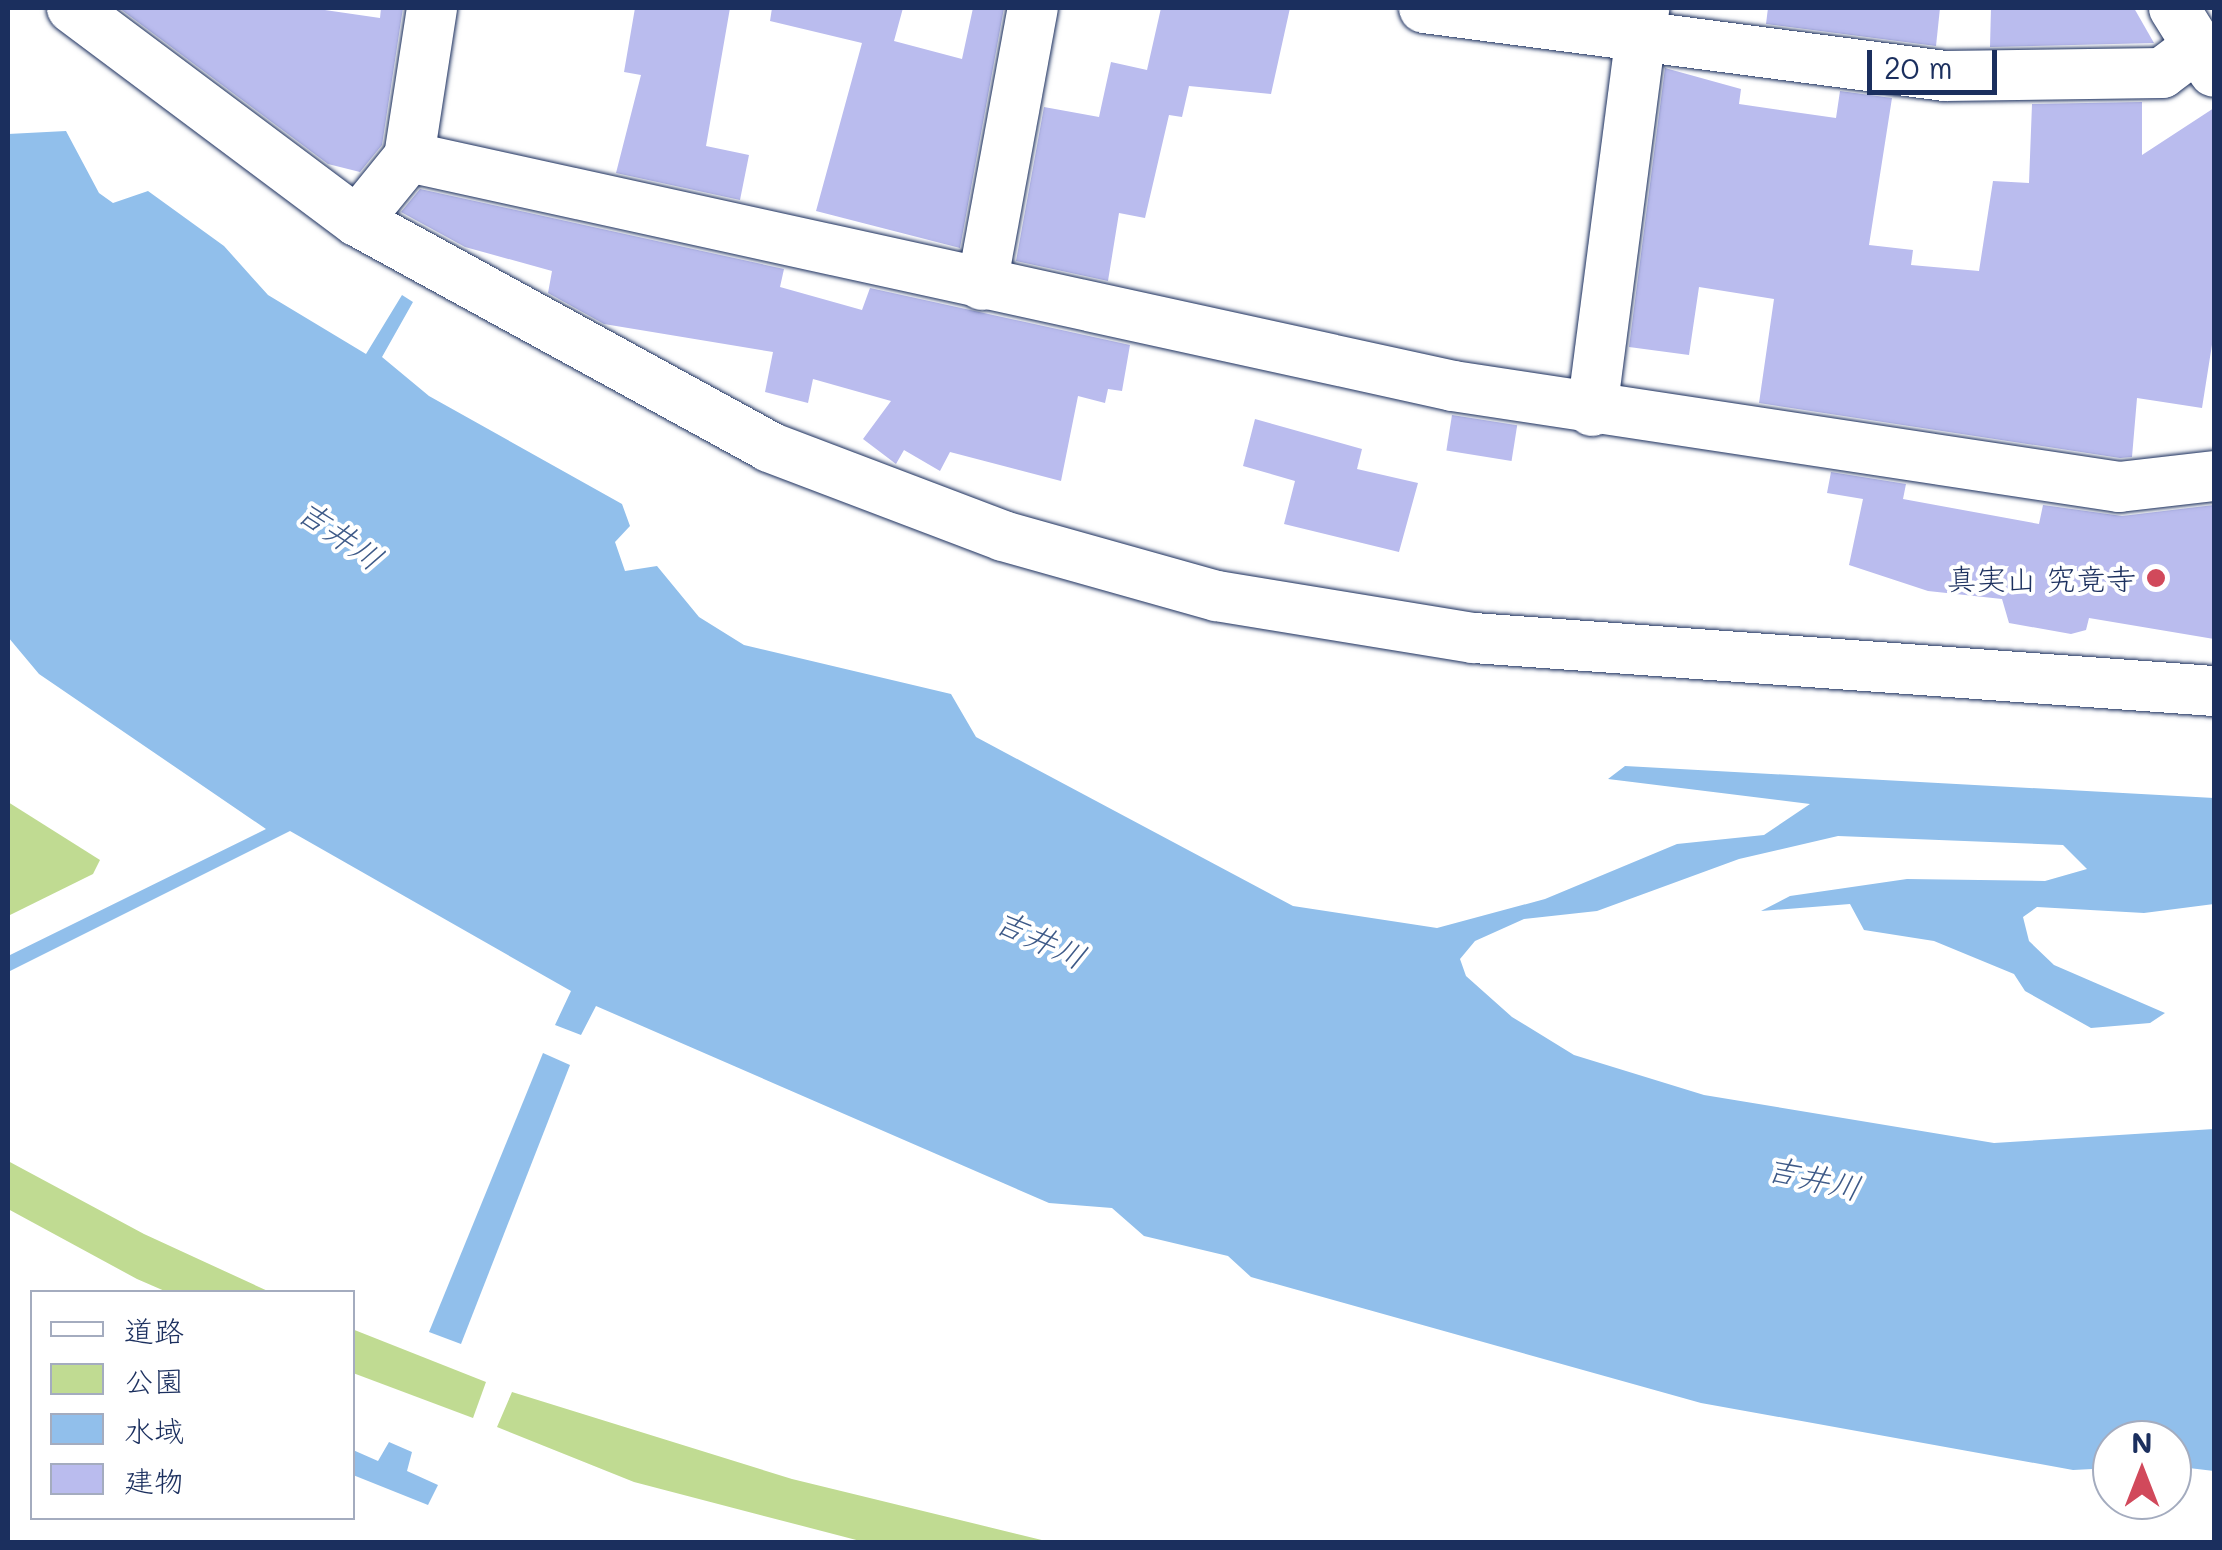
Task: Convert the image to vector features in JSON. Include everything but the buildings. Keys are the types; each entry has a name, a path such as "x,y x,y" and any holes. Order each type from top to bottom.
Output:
{"street":[{"path":"72,8 357,221 769,447 1004,536 1216,596 1474,638 2214,690"},
{"path":"357,221 409,157 432,8"},
{"path":"982,285 1033,8"},
{"path":"1424,8 1642,22 1945,76 2080,81 2162,73 2196,42"},
{"path":"1592,410 1642,22"},
{"path":"409,157 982,285 1592,410 2118,487 2214,476"}],"green space":[{"path":"8,802 100,860 93,874 8,916"},
{"path":"8,1161 144,1234 266,1290 162,1290 8,1209"},
{"path":"355,1330 486,1382 473,1418 355,1374"},
{"path":"512,1392 792,1479 1050,1542 864,1542 634,1482 497,1427"}],"water":[{"name":"吉井川","path":"66,131 99,193 113,203 148,191 224,246 268,295 366,354 402,295 413,302 382,357 429,396 622,504 630,526 615,542 625,571 657,566 699,617 744,645 951,694 976,737 1293,906 1437,928 1545,899 1677,844 1764,835 1810,804 1608,779 1625,766 2214,798 2214,904 2144,913 2037,907 2023,917 2029,941 2054,965 2165,1013 2150,1023 2091,1028 2025,991 2014,974 1934,941 1864,930 1850,904 1761,911 1790,896 1907,879 2045,881 2087,869 2063,845 1838,836 1739,859 1597,911 1524,919 1475,941 1460,959 1466,976 1512,1017 1574,1055 1704,1095 1994,1143 2214,1129 2214,1471 2192,1468 2192,1420 2092,1420 2092,1469 2073,1470 1701,1403 1251,1277 1228,1256 1144,1236 1112,1208 1049,1203 596,1006 581,1035 555,1025 571,991 290,831 8,972 8,956 266,829 39,674 8,637 8,134"},
{"path":"543,1053 570,1065 461,1344 429,1332"},
{"path":"389,1442 412,1452 407,1471 438,1485 428,1505 355,1476 355,1451 378,1461"}],"place":[{"name":"真実山 究竟寺","path":"2156,578"}]}
